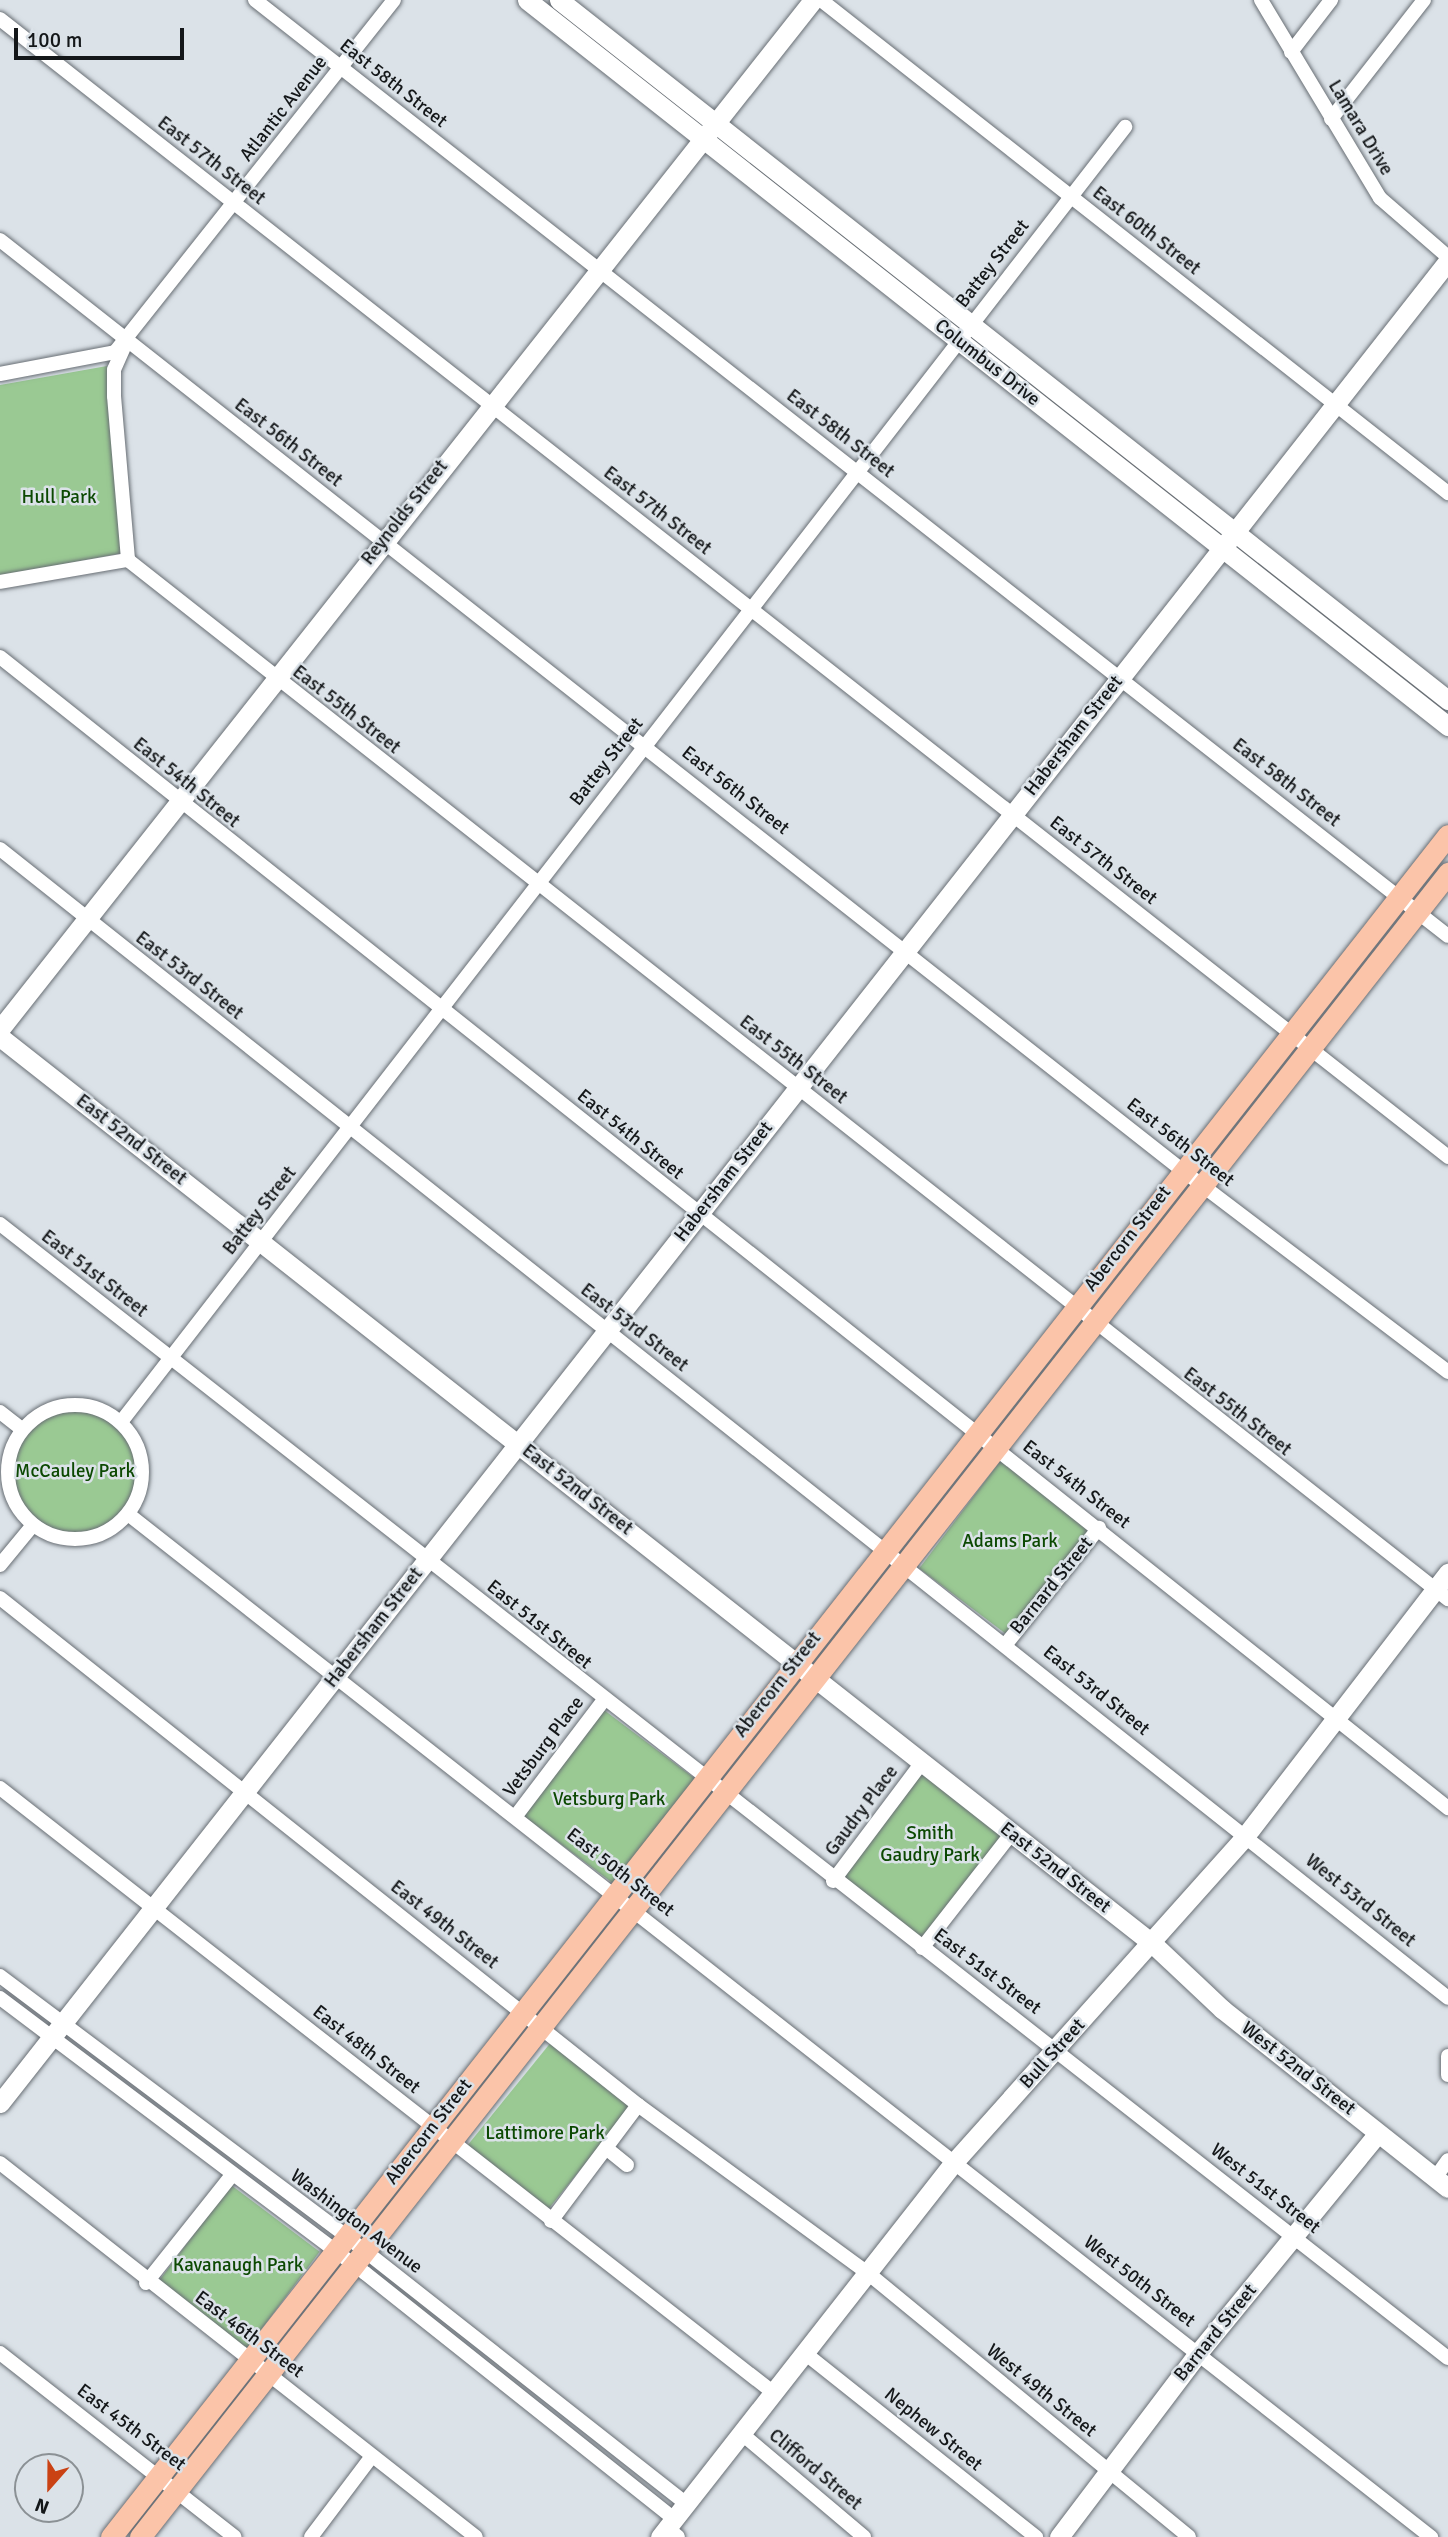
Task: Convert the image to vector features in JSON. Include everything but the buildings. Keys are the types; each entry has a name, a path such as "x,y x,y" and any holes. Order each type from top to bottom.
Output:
{"main road":[{"name":"Abercorn Street","path":"111,2537 617,1894 885,1547 978,1433 1072,1309 1401,898 1448,835"},
{"name":"Abercorn Street","path":"140,2537 635,1908 903,1561 1448,873"}],"street":[{"name":"East 58th Street","path":"255,0 340,69 598,266 1448,936"},
{"name":"Atlantic Avenue","path":"0,374 105,358 127,340 394,0"},
{"name":"Columbus Drive","path":"527,0 700,140 1236,533 1448,700"},
{"name":"Columbus Drive","path":"559,0 715,121 1223,550 1448,726"},
{"name":"Reynolds Street","path":"0,1029 598,266 813,0"},
{"name":"East 60th Street","path":"821,0 1448,493"},
{"name":"Lamara Drive","path":"1261,0 1380,198 1448,259"},
{"path":"1291,52 1331,0"},
{"path":"1331,119 1424,0"},
{"name":"East 57th Street","path":"0,19 1448,1157"},
{"name":"Battey Street","path":"121,1422 1125,127"},
{"name":"East 56th Street","path":"0,240 907,950 1182,1170 1448,1372"},
{"name":"Habersham Street","path":"0,2103 1223,550 1448,259"},
{"name":"Atlantic Avenue","path":"127,340 114,370 114,396 128,560"},
{"path":"0,582 128,560"},
{"name":"East 55th Street","path":"128,560 274,679 798,1088 1072,1309 1441,1594"},
{"name":"East 54th Street","path":"0,657 178,802 699,1215 1338,1716 1448,1808"},
{"name":"East 53rd Street","path":"0,849 606,1332 903,1561 1245,1835"},
{"name":"East 52nd Street","path":"0,1037 1153,1944"},
{"name":"East 51st Street","path":"0,1224 833,1881 1059,2049"},
{"path":"72,1404 121,1422 143,1468 128,1514 101,1534 82,1539 33,1525 8,1482 13,1446 22,1429 38,1416 72,1404"},
{"path":"0,1412 22,1429"},
{"name":"East 50th Street","path":"128,1514 955,2161"},
{"path":"0,1565 33,1525"},
{"name":"Barnard Street","path":"1006,1644 1099,1528"},
{"name":"Bull Street","path":"673,2525 741,2433 775,2394 955,2161 1153,1944 1245,1835 1338,1716 1441,1594 1448,1573"},
{"name":"East 49th Street","path":"0,1598 638,2105 869,2274"},
{"name":"Vetsburg Place","path":"515,1817 603,1701"},
{"name":"Gaudry Place","path":"833,1881 921,1764"},
{"name":"East 48th Street","path":"0,1788 775,2394"},
{"path":"922,1948 1012,1833"},
{"name":"West 53rd Street","path":"1245,1835 1448,1998"},
{"name":"West 52nd Street","path":"1153,1944 1222,2009 1442,2183"},
{"name":"Washington Avenue","path":"0,1976 57,2031 231,2175 340,2243"},
{"name":"Washington Avenue","path":"0,1998 57,2031 340,2243 673,2525"},
{"name":"West 51st Street","path":"1059,2049 1448,2358"},
{"path":"1448,2056 1448,2075"},
{"path":"551,2221 638,2105"},
{"name":"Barnard Street","path":"1059,2537 1198,2353 1378,2133"},
{"path":"606,2148 627,2165"},
{"path":"1442,2183 1448,2160"},
{"name":"West 50th Street","path":"955,2161 1431,2537"},
{"name":"East 46th Street","path":"0,2163 146,2283 269,2373 372,2456 460,2533 476,2537"},
{"path":"146,2283 231,2175"},
{"name":"West 49th Street","path":"869,2274 1189,2537"},
{"name":"East 45th Street","path":"0,2353 178,2488 235,2537"},
{"name":"Nephew Street","path":"806,2354 1036,2537"},
{"name":"Clifford Street","path":"741,2433 864,2537"},
{"path":"311,2537 372,2456"}],"green space":[{"name":"Hull Park","path":"107,366 123,553 0,576 0,385"},
{"name":"McCauley Park","path":"75,1405 101,1410 123,1424 137,1446 142,1472 137,1498 123,1520 101,1534 75,1539 49,1534 27,1520 13,1498 8,1472 13,1446 27,1424 49,1410"},
{"name":"Adams Park","path":"1001,1460 1093,1529 1011,1638 919,1569"},
{"name":"Vetsburg Park","path":"604,1710 698,1781 618,1887 524,1816"},
{"name":"Smith Gaudry Park","path":"921,1764 1012,1833 924,1949 833,1881"},
{"name":"Lattimore Park","path":"552,2041 632,2106 546,2212 466,2147"},
{"name":"Kavanaugh Park","path":"231,2185 320,2252 247,2348 158,2282"}]}
